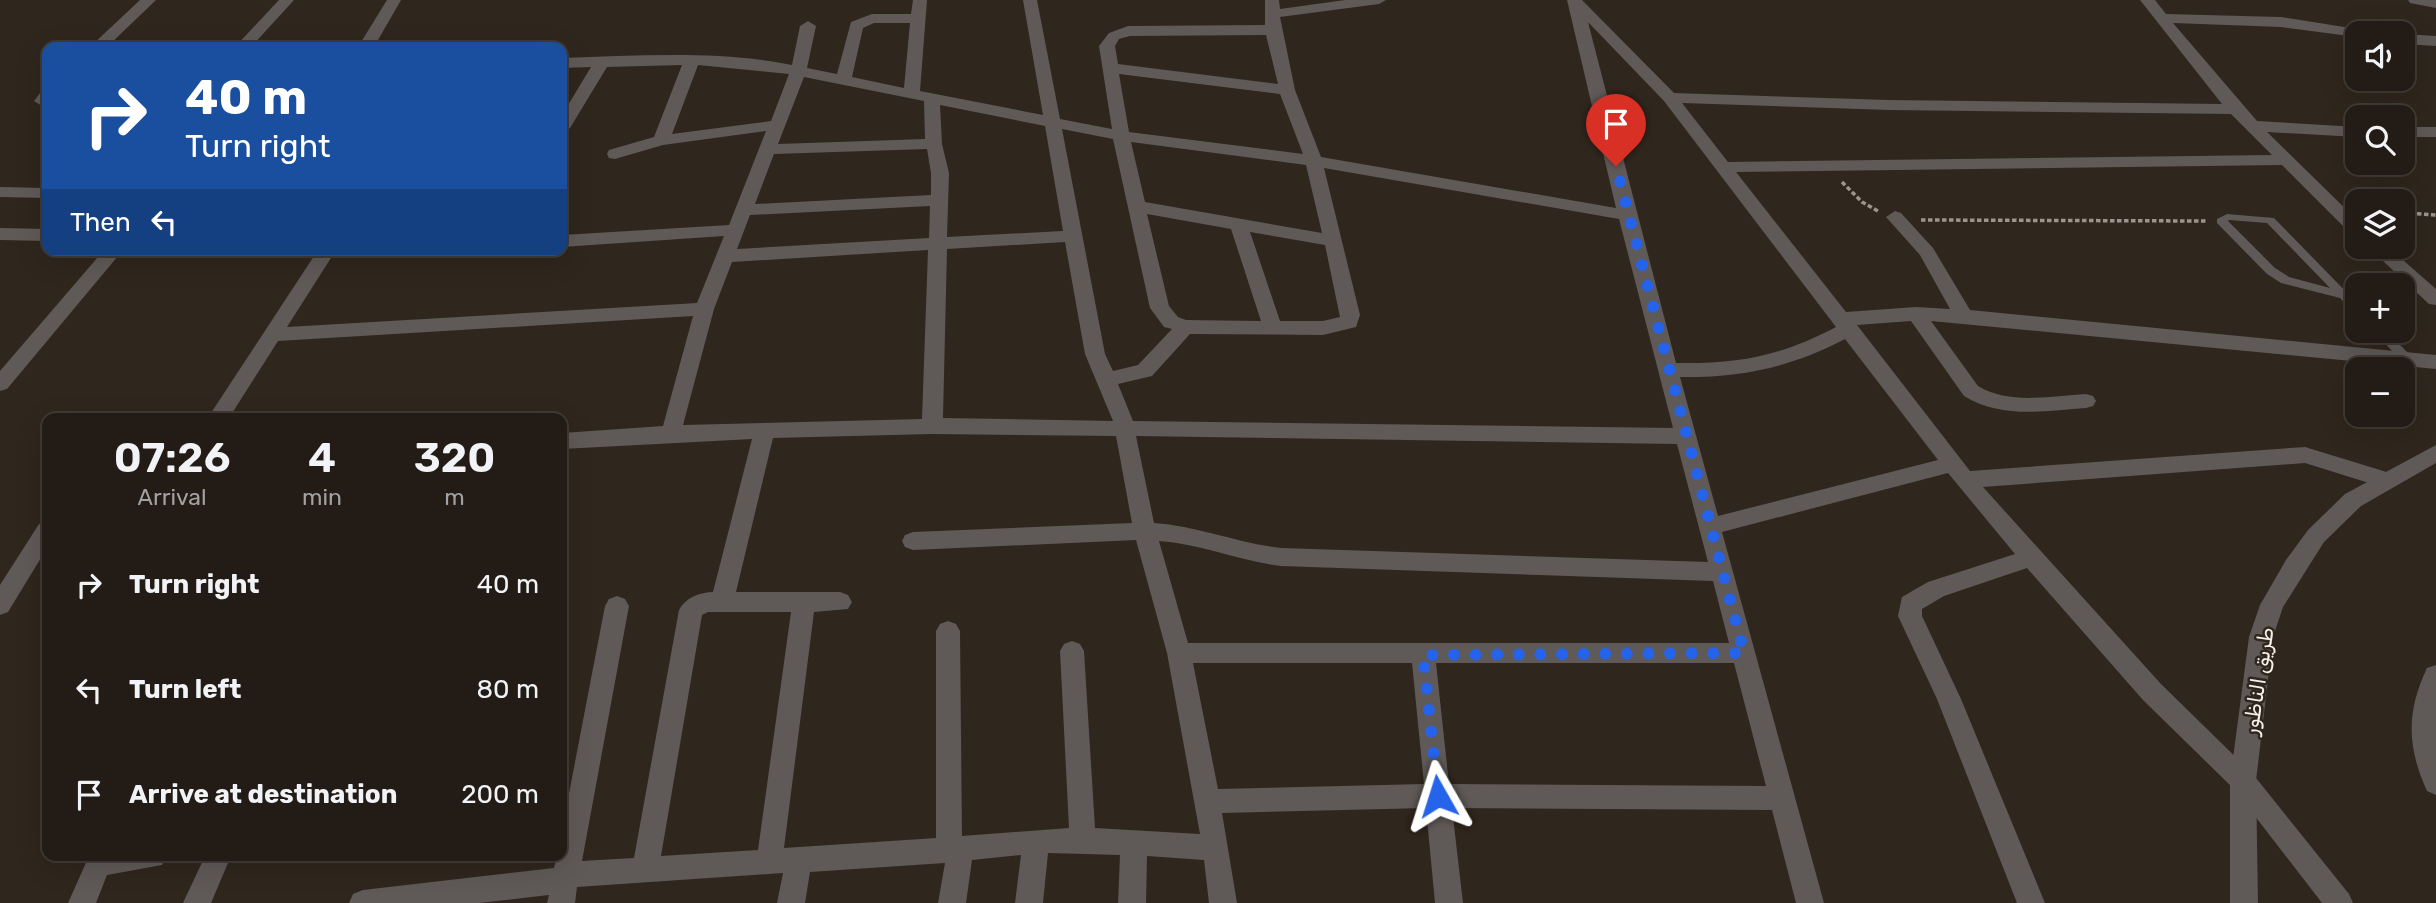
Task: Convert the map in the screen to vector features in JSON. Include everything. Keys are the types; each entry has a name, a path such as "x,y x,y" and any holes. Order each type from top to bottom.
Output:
{"street":[{"path":"103,42 149,0"},
{"path":"248,42 288,0"},
{"path":"369,42 394,0"},
{"path":"911,96 916,18 920,0"},
{"path":"1030,0 1095,354 1126,430 1145,531 1179,653 1216,848 1223,903"},
{"path":"1272,15 1287,90 1314,161 1350,315 1349,323 1323,328 1185,327 1171,322 1160,308 1121,136 1107,46 1114,36 1128,31 1379,0"},
{"path":"1810,903 1627,215 1587,42 1574,0 1670,98 1726,167 1959,472 2031,558 2152,692 2243,781 2339,903"},
{"path":"2147,0 2235,109 2283,160 2345,219"},
{"path":"2415,0 2436,4"},
{"path":"844,80 856,24 873,19 916,18"},
{"path":"2161,18 2281,22 2345,31"},
{"path":"671,433 704,309 799,70 808,26"},
{"path":"1587,42 1614,40"},
{"path":"2415,40 2436,41"},
{"path":"567,120 603,60"},
{"path":"661,141 692,60"},
{"path":"567,63 692,60 799,70 911,96 1121,136 1314,161 1627,215"},
{"path":"1110,68 1287,90"},
{"path":"1670,98 1916,106 2235,109"},
{"path":"932,100 934,144 940,173 940,244 932,426"},
{"path":"615,154 661,141 778,125"},
{"path":"2253,126 2345,131"},
{"path":"2415,132 2436,132"},
{"path":"768,149 934,144"},
{"path":"1726,167 2283,160"},
{"path":"1,193 42,193"},
{"path":"742,209 940,200"},
{"path":"1136,205 1239,226 1333,241"},
{"path":"1895,217 1927,252 1964,316"},
{"path":"1239,226 1273,328"},
{"path":"567,241 734,230"},
{"path":"0,234 42,235"},
{"path":"725,256 1074,236"},
{"path":"1,381 109,256"},
{"path":"221,413 323,256"},
{"path":"2391,259 2436,299"},
{"path":"273,335 704,309"},
{"path":"1669,370 1731,371 1773,364 1808,351 1846,324 1916,314 1964,316 2386,357"},
{"path":"1916,314 1971,391 1981,399 2004,404 2086,401"},
{"path":"1107,380 1144,371 1185,327"},
{"path":"2415,360 2436,362"},
{"path":"567,440 671,433 932,426 1687,436"},
{"path":"722,603 764,431"},
{"name":"طريق الناظور","path":"2244,903 2243,781 2259,651 2272,606 2294,566 2316,536 2353,500 2436,453"},
{"path":"1711,526 1959,472 2305,455 2385,480"},
{"path":"913,541 1145,531 1188,534 1245,552 1281,557 1724,572"},
{"path":"0,605 42,538"},
{"path":"2031,558 1936,589 1910,604 1910,616 1949,699 2031,903"},
{"path":"645,871 691,610 699,603 840,602"},
{"path":"769,863 804,603"},
{"path":"564,886 617,606"},
{"path":"948,631 954,849 952,903"},
{"path":"1072,651 1083,840"},
{"path":"1179,653 1744,653"},
{"path":"1423,655 1449,903"},
{"path":"2436,674 2426,706 2422,741 2436,783"},
{"path":"1207,801 1438,796 1784,798"},
{"path":"363,903 564,886 645,871 1036,841 1083,840 1216,848"},
{"path":"1029,903 1036,841"},
{"path":"1132,903 1134,844"},
{"path":"82,903 100,861"},
{"path":"197,903 216,861"},
{"path":"791,903 798,861"}],"lane":[{"path":"2227,217 2270,220 2343,295 2285,280 2271,271 2221,221 2227,217"},
{"path":"2391,343 2405,357"}],"path":[{"path":"1826,167 1862,202 1895,217 1958,221 2221,221"},
{"path":"2415,214 2436,215"}],"route":[{"path":"1438,796 1423,655 1744,653 1616,166"}]}
